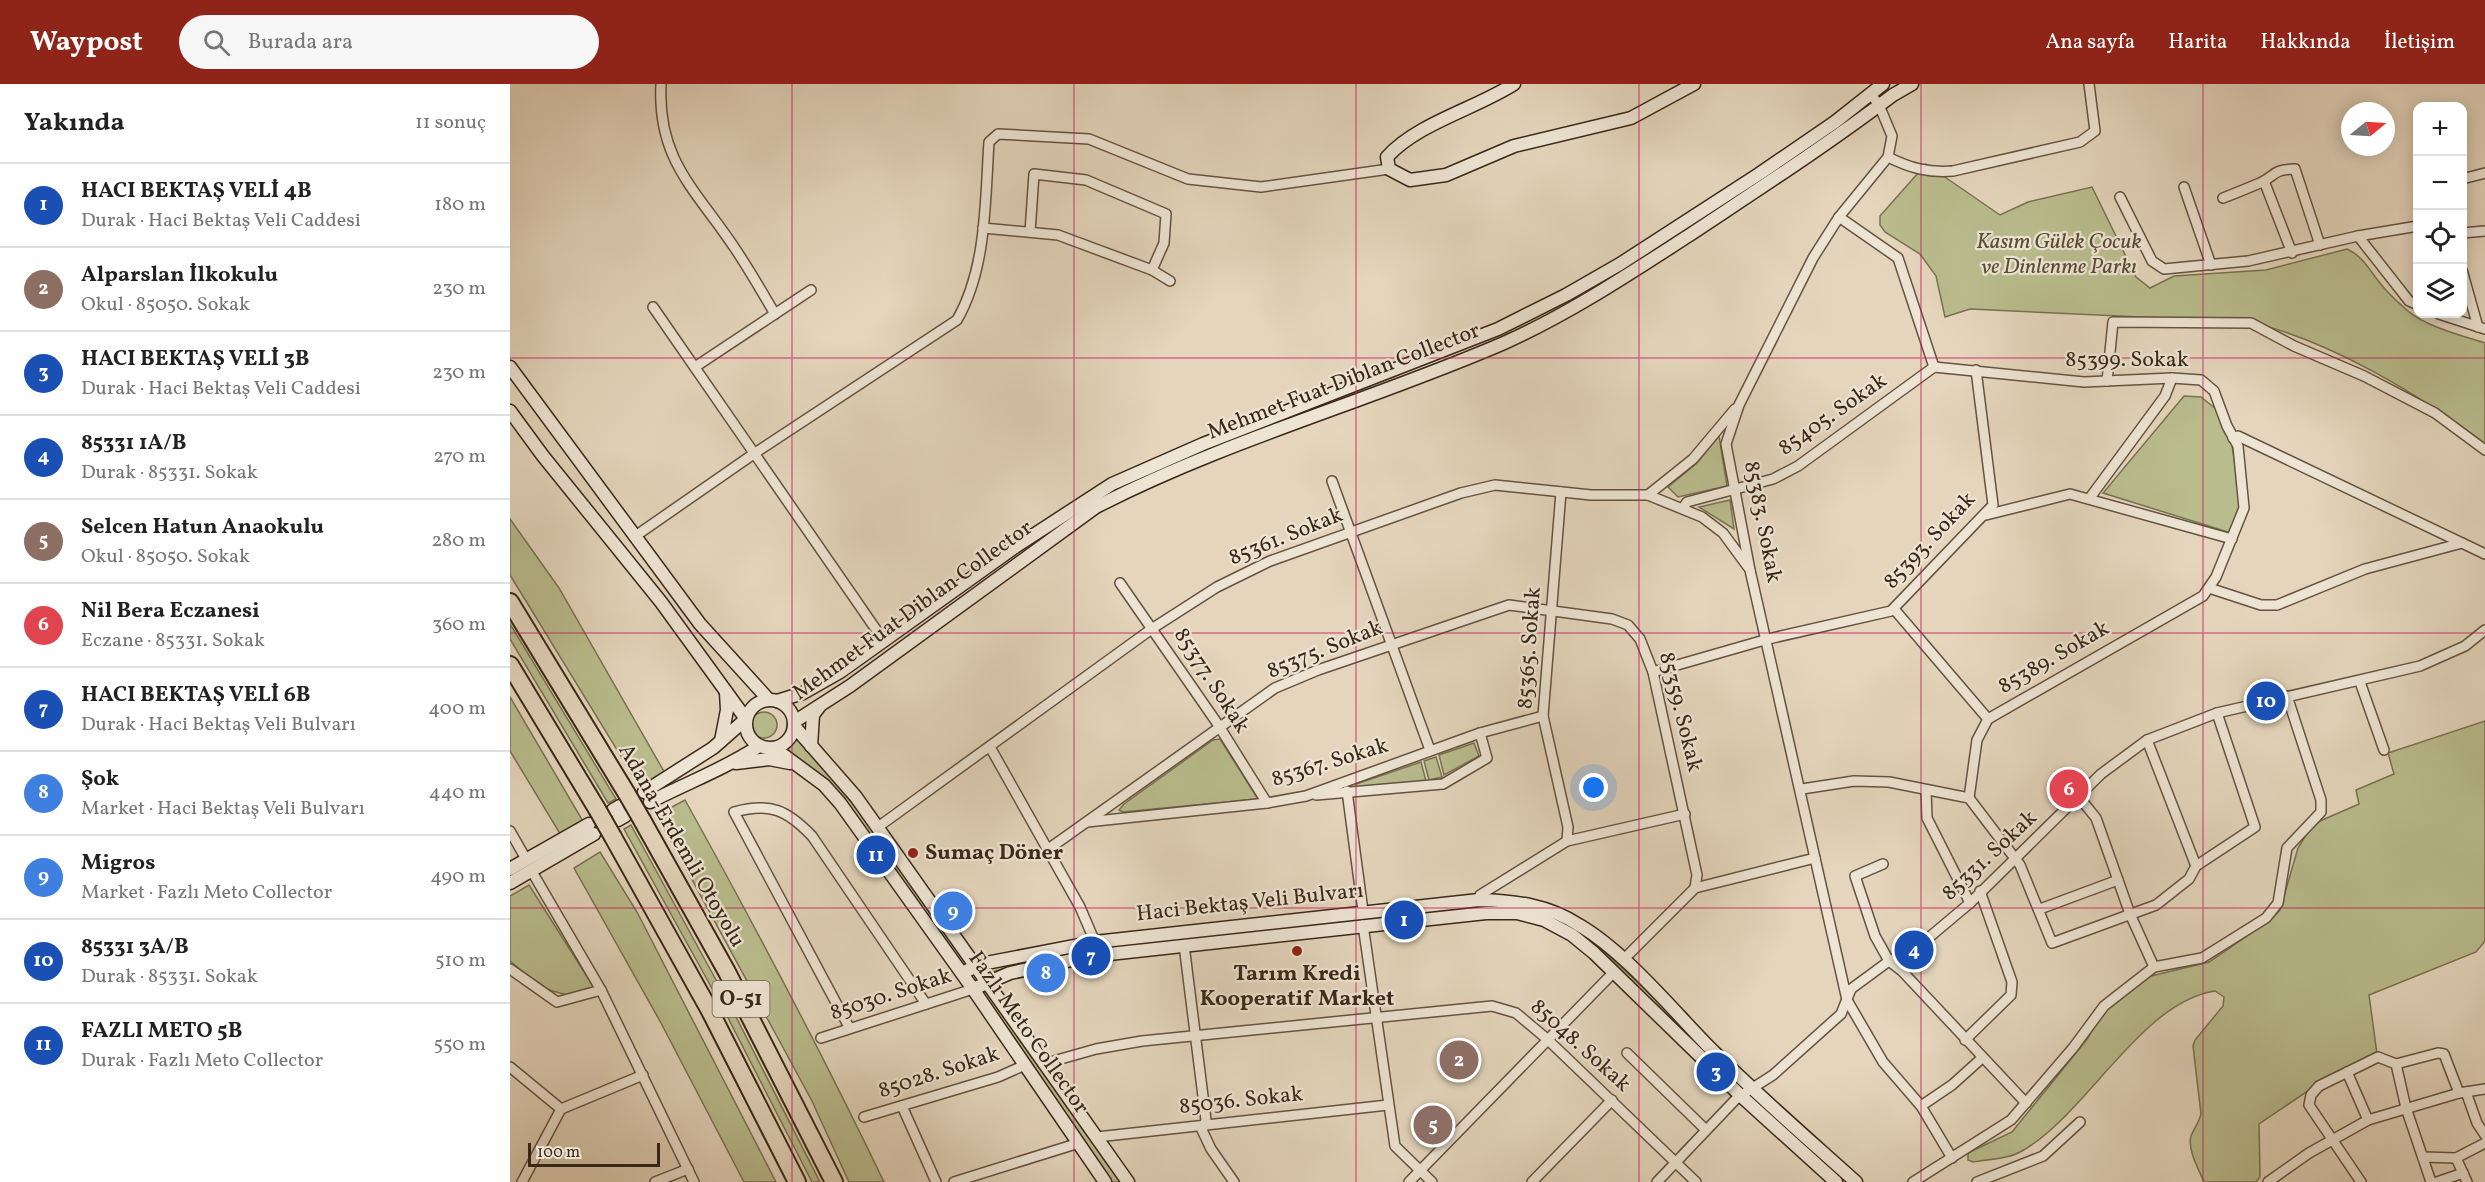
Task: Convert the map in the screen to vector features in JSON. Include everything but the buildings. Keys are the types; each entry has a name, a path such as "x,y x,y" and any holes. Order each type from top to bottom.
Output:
{"highway":[{"name":"Adana-Erdemli Otoyolu","path":"510,602 626,808 727,972 834,1182"},
{"name":"Adana-Erdemli Otoyolu","path":"510,665 626,808"},
{"name":"Adana-Erdemli Otoyolu","path":"626,808 613,837 710,1011 796,1182"}],"main road":[{"path":"1514,84 1491,99 1400,143 1387,157 1389,169 1410,180 1446,175 1514,146 1631,118 1694,84"},
{"name":"Mehmet Fuat Diblan Collector","path":"773,700 803,693 840,672 1015,547 1112,484 1203,444 1498,328 1566,295 1620,264 1759,174 1835,122 1867,88 1883,84"},
{"name":"Mehmet Fuat Diblan Collector","path":"794,724 1096,507 1141,484 1505,342 1624,277 1783,174 1912,84"},
{"path":"510,368 700,624 773,700 790,710 794,724 788,740 774,748 759,746 748,735 746,719 726,690 661,602 543,456 510,411"},
{"path":"721,741 727,710 726,690"},
{"path":"626,808 721,741 746,719 754,705 773,700"},
{"path":"811,746 813,715 821,704"},
{"name":"Fazlı Meto Collector","path":"794,724 878,827 1128,1182"},
{"path":"626,808 732,764 759,746"},
{"name":"Fazlı Meto Collector","path":"774,748 824,785 840,803 962,973 1105,1182"},
{"path":"732,764 769,759 796,764"},
{"path":"510,884 529,865 591,829"},
{"path":"510,869 529,865"},
{"name":"Haci Bektaş Veli Bulvarı","path":"962,973 976,966 1095,942 1479,900 1514,901 1540,906 1580,925 1623,960 1752,1089 1856,1182"},
{"name":"Haci Bektaş Veli Bulvarı","path":"973,989 1038,966 1184,945 1486,913 1517,913 1544,920 1572,935 1614,972 1741,1096 1836,1182"}],"street":[{"path":"661,84 665,132 680,173 734,246 775,314"},
{"path":"1867,88 1879,105 1892,136 1888,157 1909,167 1932,172 1953,171 2080,142 2095,131 2089,84"},
{"path":"634,537 755,453 957,320 970,298 983,228 989,142 998,134 1089,139 1188,179 1261,187 1389,169"},
{"name":"85383. Sokak","path":"1888,157 1839,217 1808,268 1739,405 1726,444 1750,570 1802,789 1847,1000 1883,1062 1921,1106 1952,1158"},
{"path":"2223,198 2264,181 2269,174 2281,169 2295,168 2320,245"},
{"path":"2467,179 2485,173"},
{"path":"1030,232 1034,174 1086,180 1166,214 1164,243 1152,270"},
{"path":"2264,181 2292,253"},
{"path":"2184,187 2211,265"},
{"path":"2120,197 2152,261 2164,269 2211,265 2292,253 2358,236 2413,227"},
{"path":"1839,217 1898,258 1934,367"},
{"path":"983,228 1058,235 1152,270 1170,281"},
{"path":"2467,233 2485,231"},
{"path":"2358,236 2409,301 2413,303"},
{"path":"2467,283 2481,328"},
{"path":"695,367 812,290"},
{"path":"653,307 884,641"},
{"path":"2451,318 2481,328"},
{"path":"2107,381 2113,322 2251,323 2294,346 2364,376 2435,413 2485,450"},
{"name":"85399. Sokak","path":"1934,367 2084,382 2172,378 2201,380 2214,391 2238,446 2244,508 2209,588"},
{"name":"85405. Sokak","path":"1683,508 1688,502 1773,479 1797,466 1934,367"},
{"name":"85393. Sokak","path":"1653,672 1768,639 1894,609 1986,515 1993,505 1976,370"},
{"path":"2089,499 2165,396 2172,378"},
{"path":"1648,495 1693,459 1739,405"},
{"path":"2233,438 2238,436 2485,554"},
{"path":"1332,481 1430,750"},
{"name":"85361. Sokak","path":"878,827 1153,628 1217,587 1270,561 1461,493 1495,485 1561,492 1648,495 1683,508 1723,533 1750,570"},
{"name":"85365. Sokak","path":"1561,492 1543,716 1568,827 1567,841"},
{"path":"1986,515 2070,494 2232,539"},
{"path":"2209,588 2261,605 2277,605 2365,569 2462,543"},
{"name":"85377. Sokak","path":"1120,583 1153,628 1267,802"},
{"name":"85389. Sokak","path":"1969,798 1977,740 1988,719 2203,596 2209,588"},
{"name":"85375. Sokak","path":"1047,850 1275,688 1509,605 1553,612"},
{"path":"1894,609 1988,719"},
{"name":"85359. Sokak","path":"1553,612 1612,619 1628,625 1640,639 1653,672 1697,875 1695,888"},
{"name":"85331. Sokak","path":"1657,1182 1741,1096 1841,1014 1851,989 1889,961 1914,950 1970,903 2101,774 2147,740 2217,713 2360,682 2420,666 2465,646 2485,630"},
{"path":"2360,682 2384,750"},
{"path":"1912,1182 1992,1134 2026,1104 2104,1006 2154,968 2202,958 2266,918 2278,903 2287,848 2321,812 2321,800 2287,696"},
{"path":"1802,789 1854,781 1889,782 1969,798 2016,858 2040,909 2052,943 2156,904 2189,879 2196,866 2254,827 2217,713"},
{"name":"85367. Sokak","path":"1086,822 1306,796 1480,733 1543,716"},
{"path":"1306,796 1348,795 1443,784 1486,758 1480,733"},
{"path":"2147,740 2196,866"},
{"path":"990,747 1080,907 1095,942"},
{"path":"1346,783 1363,911"},
{"path":"1926,790 1928,818 1970,903"},
{"path":"2079,797 2096,818 2130,914 2154,968"},
{"path":"849,1027 734,812 762,807 781,811 796,819 812,836 926,1004"},
{"path":"1479,900 1480,895 1567,841 1684,814"},
{"path":"510,831 601,990 694,1182"},
{"path":"1623,960 1695,888 1815,858"},
{"path":"1883,864 1855,876 1875,936 1889,961 1902,971 2026,1104"},
{"path":"2040,909 2118,880"},
{"path":"1965,1040 2011,995 2012,982 1980,891"},
{"path":"1363,925 1395,1146 1432,1182"},
{"path":"1184,945 1196,1035 1204,1125 1202,1130 1211,1149 1234,1182"},
{"path":"510,969 557,1002 601,990"},
{"path":"1409,1182 1614,972"},
{"name":"85030. Sokak","path":"821,1038 849,1027 973,989"},
{"name":"85048. Sokak","path":"1043,1064 1096,1049 1196,1035 1492,1006 1516,1013 1547,1039 1696,1182"},
{"path":"1627,1053 1706,1130"},
{"path":"2361,1182 2309,1105 2311,1095 2319,1086 2378,1057 2396,1064 2439,1053 2444,1054 2485,1136"},
{"path":"1921,1106 1952,1085 1982,1058"},
{"path":"2396,1064 2406,1108 2431,1182"},
{"name":"85028. Sokak","path":"864,1117 998,1077 1025,1065"},
{"path":"510,1081 513,1069 561,1109"},
{"path":"2347,1072 2368,1120"},
{"path":"522,1182 561,1109 643,1075"},
{"path":"2272,1181 2309,1153 2333,1142 2368,1120 2462,1093 2485,1089"},
{"path":"1533,1182 1612,1100"},
{"name":"85036. Sokak","path":"1097,1137 1388,1105"},
{"path":"902,1106 936,1182"},
{"path":"1977,1182 2043,1156 2080,1122"},
{"path":"954,1182 1078,1143"},
{"path":"2423,1157 2456,1158 2485,1143"},
{"path":"2437,1182 2465,1177 2456,1158"},
{"path":"655,1182 688,1168"}],"green space":[{"name":"Kasım Gülek Çocuk ve Dinlenme Parkı","path":"1926,164 2000,215 2028,202 2092,187 2136,277 2150,288 2174,276 2266,270 2347,249 2359,257 2388,292 2413,314 2413,318 2419,318 2445,330 2485,343 2485,446 2433,408 2374,372 2311,342 2250,322 1970,309 1945,317 1936,276 1920,254 1885,232 1880,225 1880,216"},
{"path":"2184,396 2201,397 2216,409 2231,437 2241,510 2231,533 2103,493"},
{"path":"1719,436 1727,486 1678,497 1668,487 1697,463"},
{"path":"1730,500 1734,529 1699,507"},
{"path":"510,519 559,588 666,775 641,789 510,575"},
{"path":"510,624 616,799 608,803 510,639"},
{"path":"510,697 584,823 562,837 510,751"},
{"path":"764,712 773,716 777,725 773,734 764,738 755,734 751,725 755,716"},
{"path":"2485,721 2485,941 2476,952 2369,995 2377,1054 2330,1076 2259,1124 2260,1177 2256,1182 2204,1182 2191,1147 2191,1136 2201,1114 2193,1046 2195,1040 2223,1006 2224,997 2215,991 2188,1000 2163,1015 2115,1061 2069,1112 2046,1134 2022,1151 1999,1158 1973,1162 1968,1160 1968,1153 2012,1132 2088,1038 2102,1010 2147,977 2209,962 2269,921 2280,910 2298,848 2308,832 2320,821 2359,804 2356,790 2394,774 2388,753"},
{"path":"798,738 861,813 968,964 964,967 842,797 820,775 786,751"},
{"path":"1220,739 1258,799 1123,812 1119,810 1124,804 1213,740"},
{"path":"1474,743 1479,756 1444,775 1439,755"},
{"path":"1436,757 1442,777 1429,780 1424,761"},
{"path":"1421,762 1426,781 1357,788 1356,784"},
{"path":"685,800 787,990 884,1182 849,1182 812,1101 657,815"},
{"path":"631,825 732,1009 820,1182 812,1182 725,1012 624,829"},
{"path":"600,852 637,912 776,1182 744,1182 661,1023 574,868"},
{"path":"529,885 595,989 567,995 542,988 510,961 510,896"},
{"path":"1487,904 1532,911 1553,917 1575,928 1608,955 1661,1005 1712,1056 1736,1085 1556,921 1424,914 1104,950 1016,965 990,973 989,969 1103,946"},
{"path":"987,990 1123,1182 1111,1182 982,993"}],"place":[{"name":"85331 3A/B","path":"2266,701"},
{"name":"Nil Bera Eczanesi","path":"2069,789"},
{"name":"Sumaç Döner","path":"913,853"},
{"name":"FAZLI METO 5B","path":"876,855"},
{"name":"Migros","path":"953,911"},
{"name":"HACI BEKTAŞ VELİ 4B","path":"1404,920"},
{"name":"85331 1A/B","path":"1914,950"},
{"name":"Tarım Kredi Kooperatif Market","path":"1297,951"},
{"name":"HACI BEKTAŞ VELİ 6B","path":"1091,956"},
{"name":"Şok","path":"1046,973"},
{"name":"Alparslan İlkokulu","path":"1459,1060"},
{"name":"HACI BEKTAŞ VELİ 3B","path":"1716,1072"},
{"name":"Selcen Hatun Anaokulu","path":"1433,1125"}]}
